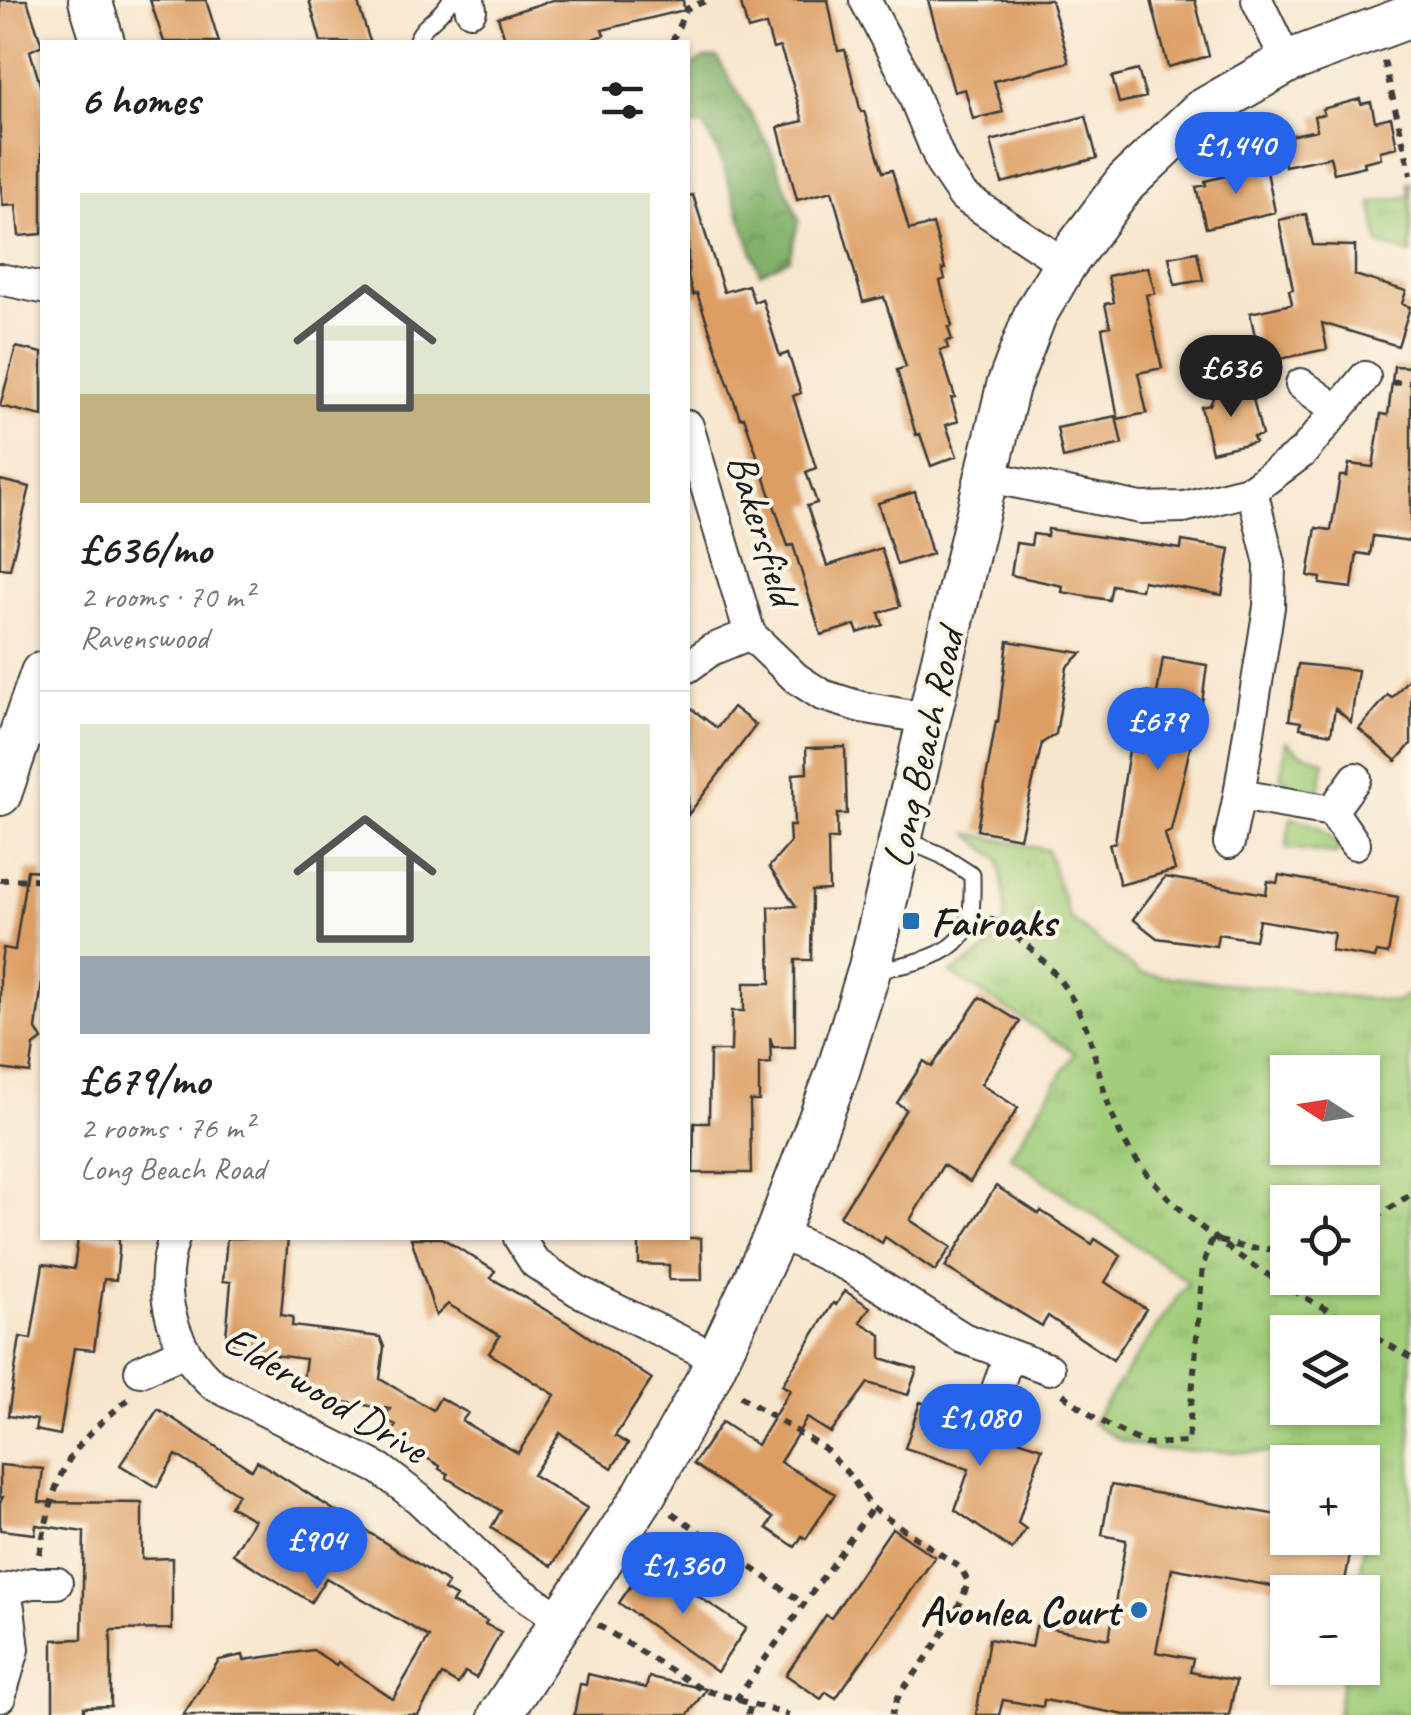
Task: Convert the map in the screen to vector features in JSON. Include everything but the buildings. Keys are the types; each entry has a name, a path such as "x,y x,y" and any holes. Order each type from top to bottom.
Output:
{"street":[{"path":"90,0 102,40"},
{"path":"865,0 905,75 942,166 963,196 1065,264"},
{"path":"1256,0 1286,62"},
{"name":"Long Beach Road","path":"500,1715 644,1495 714,1368 777,1232 838,1071 869,970 985,476 1008,386 1035,315 1065,264 1125,183 1200,112 1286,62 1394,21"},
{"path":"0,280 40,288"},
{"path":"985,476 1140,508 1184,507 1252,490 1304,452 1365,377"},
{"path":"1301,384 1336,410"},
{"name":"Bakersfield","path":"690,433 750,634 796,678 822,695 930,720"},
{"path":"1229,844 1269,606 1270,564 1252,490"},
{"path":"690,665 710,650 750,634"},
{"path":"0,794 40,680"},
{"path":"1332,811 1356,778"},
{"path":"1239,795 1332,811 1356,844"},
{"path":"777,1232 850,1267 963,1338 1029,1362 994,1398"},
{"name":"Elderwood Drive","path":"174,1240 167,1297 182,1352 214,1385 380,1469 419,1499 502,1580 568,1615"},
{"path":"520,1240 535,1263 714,1368"},
{"name":"Elderwood Drive","path":"144,1369 182,1352"},
{"path":"0,1591 45,1583"},
{"path":"0,1600 9,1608 14,1649 0,1698"}],"lane":[{"path":"417,40 420,29 446,8 463,3"},
{"path":"869,970 926,960 961,938 972,907 972,875 900,837"}],"path":[{"path":"673,40 686,9 708,0"},
{"path":"1394,21 1411,175"},
{"path":"0,880 40,879"},
{"path":"972,907 1004,926 1042,958 1066,987 1091,1040 1107,1108 1132,1155 1158,1188 1212,1240 1411,1358"},
{"path":"1380,1216 1411,1194"},
{"path":"1212,1240 1270,1249"},
{"path":"1029,1362 1041,1377 1094,1418 1146,1444 1188,1442 1203,1266 1212,1240"},
{"path":"714,1368 826,1449 872,1508 961,1568 968,1582 963,1599 919,1669 897,1694 892,1715"},
{"path":"45,1583 55,1482 90,1431 133,1397 144,1369"},
{"path":"644,1495 803,1603"},
{"path":"736,1700 872,1508"},
{"path":"568,1615 701,1689 790,1715"},
{"path":"748,1715 751,1704"}],"green space":[{"path":"717,57 770,148 799,220 789,259 760,273 720,157 704,127 690,126 690,67 704,58"},
{"path":"1411,181 1411,254 1379,244 1372,203 1410,196"},
{"path":"1286,741 1299,752 1325,761 1319,791 1295,789 1281,777"},
{"path":"1291,818 1318,828 1340,848 1335,854 1286,848"},
{"path":"968,833 1047,850 1070,919 1141,974 1397,1002 1411,992 1411,1715 1337,1715 1341,1685 1380,1685 1380,1575 1360,1575 1363,1555 1380,1555 1380,1445 1270,1445 1270,1453 1156,1450 1119,1440 1092,1422 1188,1282 1010,1156 1075,1053 951,973 997,939 1005,916 999,860"}],"place":[{"name":"Fairoaks","path":"911,921"},
{"name":"Avonlea Court","path":"1139,1610"}]}
